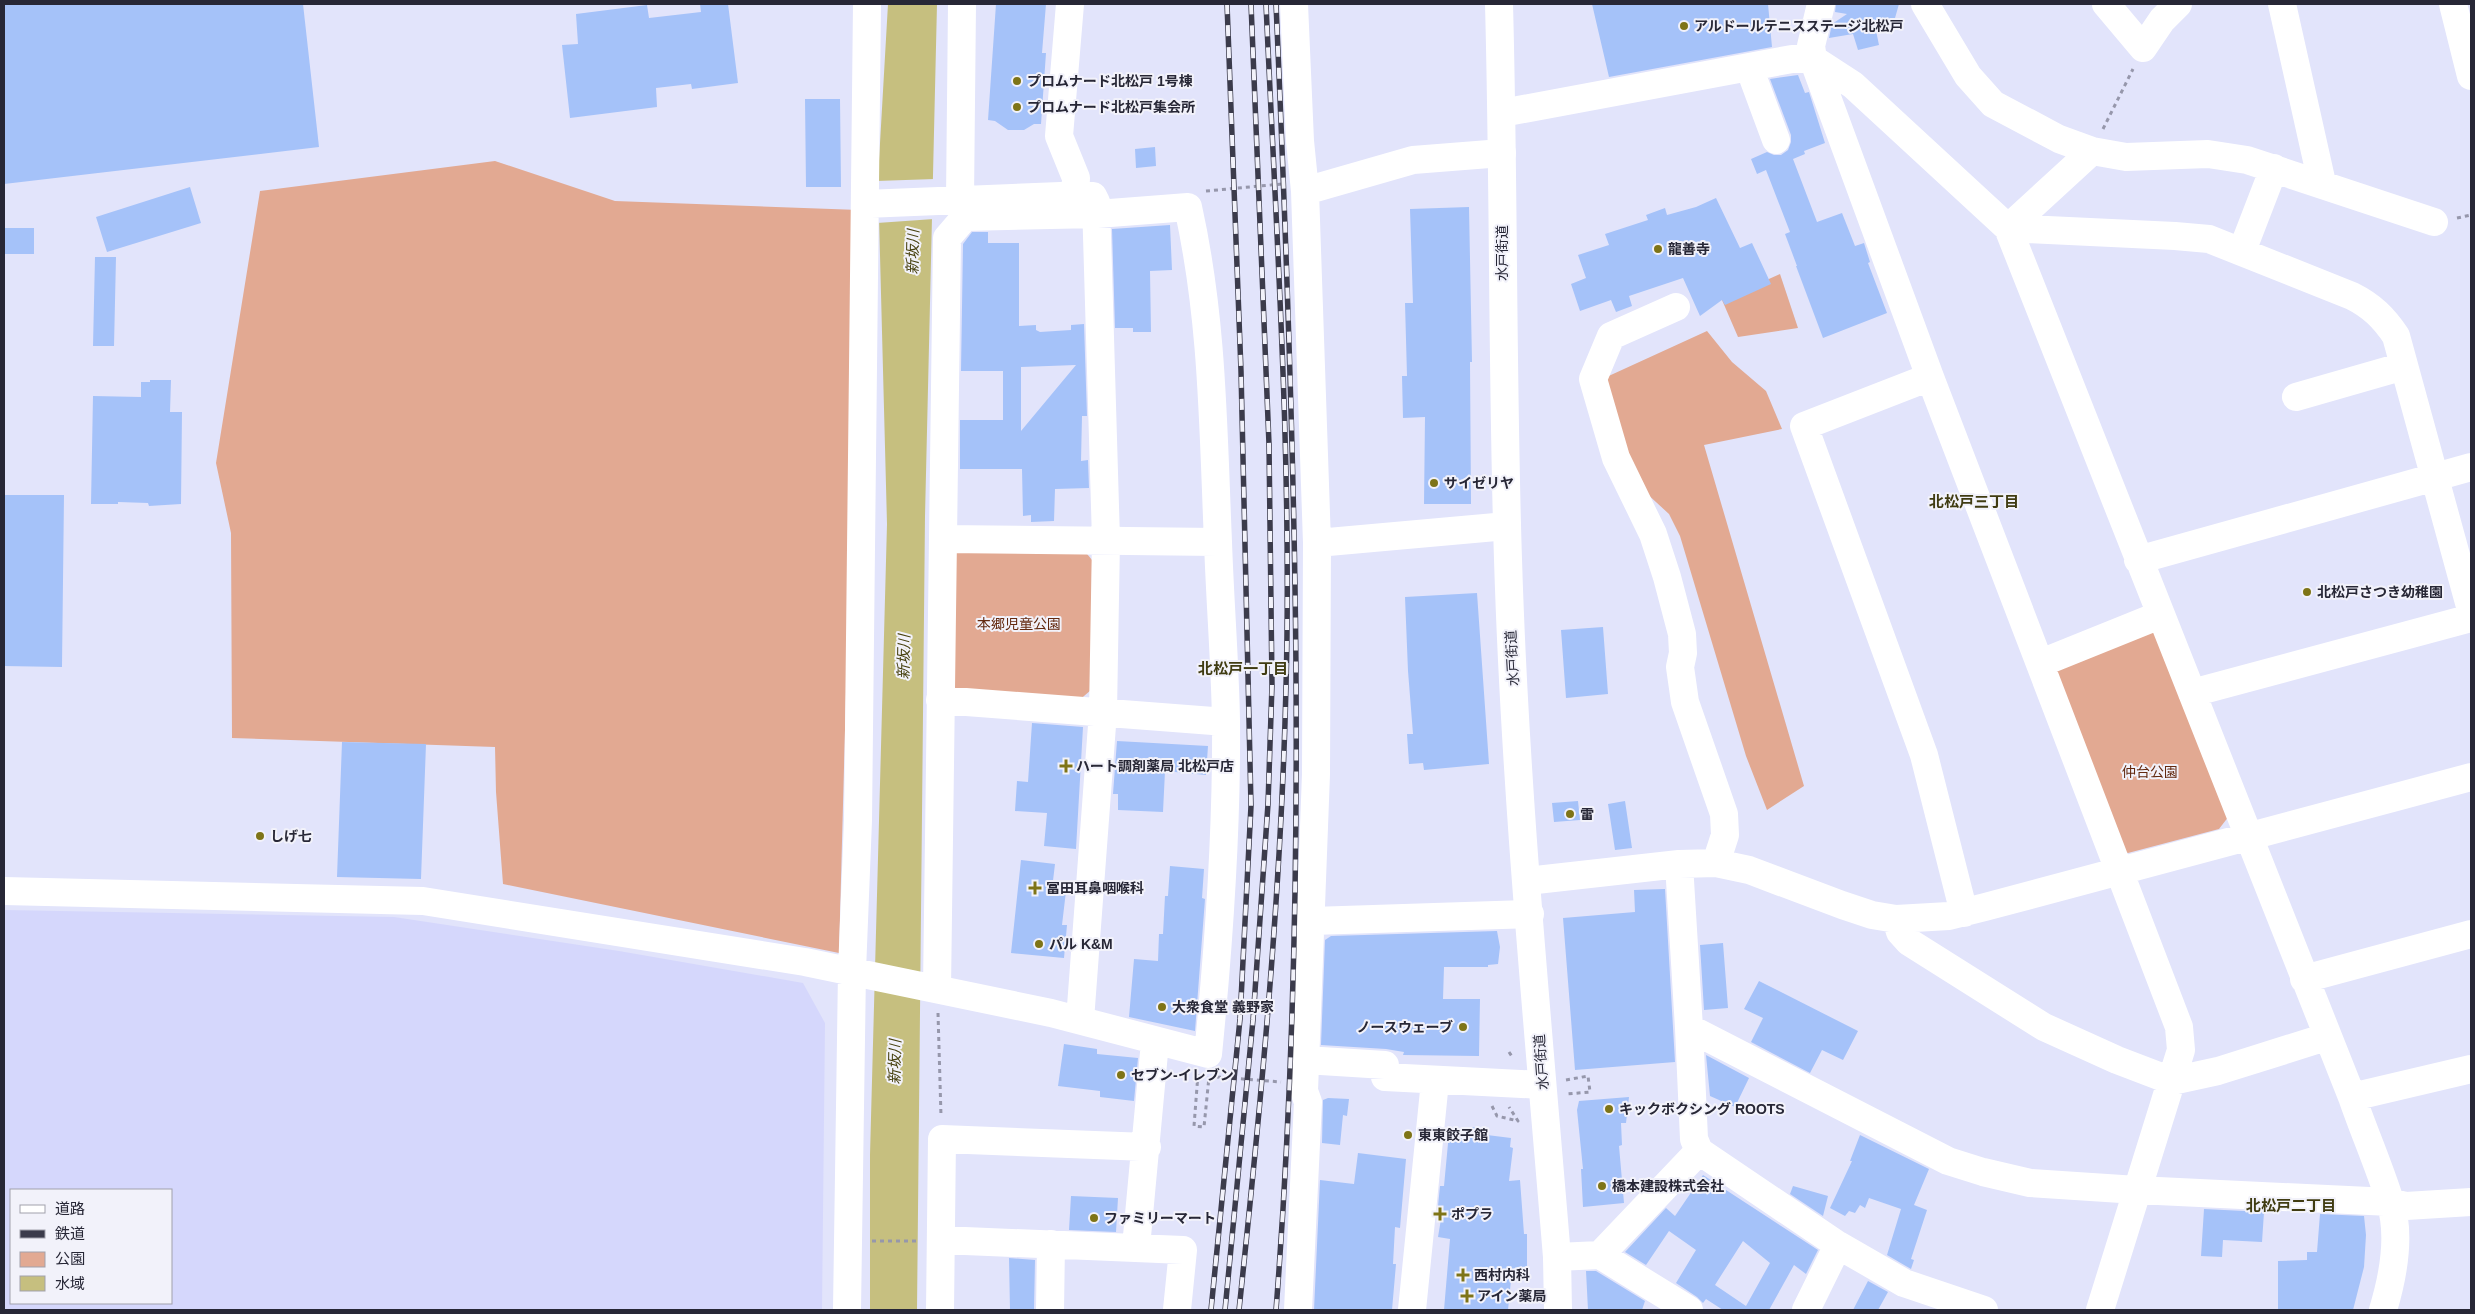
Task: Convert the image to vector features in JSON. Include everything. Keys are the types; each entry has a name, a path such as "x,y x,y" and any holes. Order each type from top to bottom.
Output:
{"main road":[{"path":"847,1310 852,971 858,820 870,204 867,4"},
{"path":"950,200 962,4"},
{"path":"1070,4 1059,136 1076,178 1075,195"},
{"path":"1294,4 1300,141 1295,188 1317,543 1316,774 1312,921 1304,1091 1308,1102 1298,1310"},
{"name":"水戸街道","path":"1499,4 1502,114 1502,349 1515,705 1530,914 1554,1083 1558,1310"},
{"path":"1821,4 1811,46 1812,59 1930,377 2179,1027 2181,1050 2100,1310"},
{"path":"1925,4 1968,76 1993,104 2059,139 2092,151 2126,157 2208,154 2247,160 2322,183 2434,222"},
{"path":"2106,4 2143,48 2162,20 2178,4"},
{"path":"2282,4 2322,183"},
{"path":"2453,4 2471,76"},
{"path":"1502,114 1792,59 1812,59 1853,85 2008,228 2326,1037 2352,1097 2390,1202 2394,1255 2384,1310"},
{"path":"1749,67 1776,140"},
{"path":"2008,228 2092,151"},
{"path":"1295,188 1412,160 1502,153"},
{"path":"2242,252 2274,168"},
{"path":"870,204 1075,195 1093,196 1097,214 1106,540 1103,712 1080,1020"},
{"path":"4,891 423,900 796,960 852,971 1080,1020 1155,1042 1203,1064 1215,981 1222,860 1226,722 1214,406 1200,263 1188,207 1097,214 966,217 947,238 937,989"},
{"path":"2008,228 2209,239 2368,304 2384,318 2396,336 2471,610"},
{"path":"1676,307 1611,336 1593,379 1616,458 1653,534 1682,634 1683,653 1680,667 1685,702 1724,814 1725,835 1716,863"},
{"path":"2296,397 2404,366"},
{"path":"1930,377 1804,426 1924,755 1964,912"},
{"path":"2138,560 2471,466"},
{"path":"1317,543 1507,526"},
{"path":"944,539 1218,542"},
{"path":"2041,663 2160,615"},
{"path":"2192,693 2471,618"},
{"path":"940,700 1226,722"},
{"path":"1527,881 1679,864 1716,863 1749,870 1872,915 1918,920 1964,912 2248,838 2471,777"},
{"path":"1679,864 1694,1140 1699,1151 1838,1245 1904,1283 1951,1301 1984,1310"},
{"path":"1312,921 1530,914"},
{"path":"1896,919 1900,932 1909,942 2044,1027 2117,1060 2172,1080 2218,1071 2326,1037"},
{"path":"2304,979 2471,934"},
{"path":"1689,1028 1948,1161 1982,1172 2030,1183 2390,1202 2406,1206 2471,1202"},
{"path":"1136,1247 1147,1147 1155,1042"},
{"path":"1306,1060 1385,1065 1385,1077 1435,1081 1554,1083"},
{"path":"2352,1097 2471,1069"},
{"path":"1412,1310 1435,1081"},
{"path":"940,1310 934,1241 942,1139 1147,1147"},
{"path":"1600,1255 1699,1151"},
{"path":"934,1241 1182,1250 1177,1310"},
{"path":"1050,1310 1051,1244"},
{"path":"1806,1310 1838,1245"},
{"path":"1557,1257 1600,1255 1689,1310"}],"path":[{"path":"2092,151 2143,48"},
{"path":"1201,192 1295,188"},
{"path":"937,989 942,1139"},
{"path":"1509,1052 1513,1058"},
{"path":"1203,1064 1194,1126 1204,1127 1208,1076 1282,1082"},
{"path":"1554,1083 1588,1076 1590,1092"},
{"path":"1492,1105 1497,1116 1518,1121 1506,1102"},
{"path":"868,1241 934,1241"}],"shaded area":[{"path":"4,910 394,917 619,951 803,983 825,1023 822,1310 4,1310"}],"green space":[{"path":"495,161 615,201 859,210 839,953 503,884 496,792 495,747 232,738 231,533 216,463 260,191"},
{"path":"1780,274 1798,328 1738,337 1722,300"},
{"path":"1707,331 1732,362 1766,391 1782,429 1704,445 1804,786 1767,810 1746,756 1680,536 1669,514 1644,491 1589,385"},
{"name":"本郷児童公園","path":"962,547 1083,549 1092,560 1091,690 1077,702 959,692 946,678 948,560"},
{"name":"仲台公園","path":"2155,630 2229,816 2219,829 2128,853 2119,850 2055,665"}],"water":[{"name":"新坂川","path":"888,4 937,4 925,516 917,1310 870,1310 870,1155 887,524 878,178"}],"pier":[{"path":"935,179 934,219 877,223 876,181"}],"building":[{"path":"4,4 303,4 319,147 4,184"},
{"path":"700,4 728,4 738,83 692,89 691,84 656,88 657,107 570,118 562,45 578,44 576,14 647,5 649,18 701,12"},
{"name":"プロムナード北松戸 1号棟","path":"996,4 1046,4 1042,53 1046,53 1041,124 1034,124 1024,130 1008,130 995,121 988,120"},
{"name":"アルドールテニスステージ北松戸","path":"1592,4 1768,4 1772,47 1609,77"},
{"path":"1836,4 1899,4 1893,25 1874,21 1879,45 1858,50 1853,34 1829,38 1832,24 1847,14 1835,12"},
{"path":"1798,75 1805,93 1809,92 1825,143 1804,151 1805,154 1793,159 1817,222 1842,213 1855,246 1864,243 1870,262 1868,263 1887,313 1823,338 1785,234 1790,232 1766,170 1757,174 1751,159 1767,152 1781,155 1788,150 1791,135 1770,79"},
{"path":"805,99 840,99 841,187 806,187"},
{"path":"1155,147 1156,166 1136,168 1135,149"},
{"path":"190,187 201,223 107,252 96,217"},
{"path":"1716,198 1740,248 1752,243 1771,284 1725,305 1722,300 1700,316 1683,278 1629,296 1632,306 1616,312 1611,300 1580,311 1571,284 1586,278 1578,255 1609,245 1605,234 1648,220 1646,215 1665,208 1667,215 1696,207"},
{"path":"1469,207 1472,362 1470,362 1471,504 1424,504 1425,417 1403,418 1402,376 1407,376 1405,303 1413,303 1410,209"},
{"path":"1170,225 1172,270 1150,271 1151,332 1133,332 1133,328 1115,328 1112,229"},
{"path":"4,228 34,228 34,254 4,254"},
{"path":"972,232 988,232 988,243 1019,243 1019,326 1036,325 1036,330 1040,332 1071,330 1071,325 1084,324 1087,416 1082,416 1081,461 1088,460 1089,488 1055,489 1054,521 1031,522 1031,515 1023,516 1022,469 960,469 960,420 1003,420 1003,371 961,371 963,244","holes":["1076,365 1021,431 1021,367"]},
{"path":"95,257 116,257 114,346 93,346"},
{"path":"150,380 171,380 170,412 182,412 181,504 149,506 148,503 118,502 118,504 91,504 93,396 141,397 141,382 150,382"},
{"path":"4,495 64,495 62,667 4,666"},
{"path":"1477,593 1489,764 1424,770 1423,763 1409,764 1407,734 1413,734 1405,597"},
{"path":"1603,627 1608,694 1566,698 1561,630"},
{"path":"1032,723 1083,727 1076,849 1044,846 1047,813 1015,811 1017,781 1028,782"},
{"path":"1117,741 1208,746 1206,775 1165,771 1163,812 1118,810 1118,794 1113,794"},
{"path":"342,742 426,744 421,879 337,877"},
{"path":"1578,801 1580,820 1554,822 1552,803"},
{"path":"1625,801 1632,848 1615,850 1608,804"},
{"path":"1021,860 1055,864 1052,889 1066,891 1062,925 1067,925 1064,958 1011,953"},
{"path":"1170,866 1204,869 1202,898 1205,899 1195,1031 1129,1017 1134,959 1158,961 1159,934 1163,934 1165,896 1168,896"},
{"path":"1665,889 1675,1062 1575,1070 1563,918 1635,912 1634,890"},
{"path":"1497,931 1500,947 1498,964 1488,965 1488,967 1444,967 1443,999 1480,999 1479,1056 1403,1055 1404,1052 1386,1049 1321,1045 1325,940 1331,936"},
{"path":"1723,943 1728,1008 1704,1010 1700,945"},
{"path":"1759,981 1858,1031 1843,1060 1822,1050 1810,1073 1751,1042 1763,1018 1744,1009"},
{"path":"1064,1044 1097,1049 1097,1054 1138,1058 1134,1101 1100,1097 1100,1091 1058,1086"},
{"path":"1706,1055 1749,1078 1735,1107 1710,1096"},
{"path":"1629,1097 1626,1123 1621,1123 1622,1145 1619,1146 1624,1203 1583,1207 1581,1169 1583,1169 1577,1110 1579,1101"},
{"path":"1328,1098 1349,1099 1347,1116 1343,1115 1340,1145 1322,1143 1323,1100"},
{"path":"1471,1127 1488,1129 1487,1135 1511,1138 1510,1147 1513,1148 1509,1181 1520,1180 1524,1234 1527,1234 1527,1269 1512,1270 1508,1310 1444,1310 1450,1239 1438,1237 1443,1207 1438,1206 1440,1186 1444,1186 1449,1133 1471,1135"},
{"path":"1860,1135 1929,1169 1914,1205 1927,1210 1911,1259 1914,1260 1911,1269 1887,1255 1901,1209 1869,1198 1865,1208 1860,1205 1855,1213 1849,1211 1845,1216 1830,1208 1852,1161 1850,1161"},
{"path":"1358,1153 1406,1159 1400,1228 1395,1227 1393,1264 1396,1264 1392,1310 1314,1310 1320,1180 1354,1184"},
{"path":"1703,1175 1818,1250 1806,1274 1794,1265 1769,1310 1723,1310 1706,1299 1703,1303 1676,1283 1696,1250 1669,1231 1646,1265 1625,1252 1666,1208 1675,1216","holes":["1743,1241 1770,1263 1746,1306 1715,1285"]},
{"path":"1793,1186 1828,1196 1823,1216 1790,1194"},
{"path":"1071,1196 1118,1198 1116,1232 1069,1230"},
{"path":"2204,1209 2264,1212 2262,1242 2223,1240 2222,1257 2201,1256"},
{"path":"2320,1214 2364,1216 2366,1235 2364,1267 2353,1310 2278,1310 2278,1261 2307,1260 2307,1252 2317,1252"},
{"path":"1009,1258 1035,1260 1034,1310 1010,1310"},
{"path":"1586,1271 1596,1271 1645,1301 1642,1310 1588,1310"},
{"path":"1868,1281 1888,1292 1878,1310 1853,1310"}],"railway":[{"path":"1211,1310 1240,1019 1251,806 1241,371 1227,4"},
{"path":"1225,1310 1253,1020 1268,804 1272,685 1269,444 1251,4"},
{"path":"1239,1310 1255,1155 1275,921 1286,687 1287,516 1285,431 1266,4"},
{"path":"1276,4 1289,330 1296,657 1296,820 1293,984 1287,1147 1276,1310"}],"place":[{"name":"アルドールテニスステージ北松戸","path":"1684,26"},
{"name":"プロムナード北松戸 1号棟","path":"1017,81"},
{"name":"プロムナード北松戸集会所","path":"1017,107"},
{"name":"龍善寺","path":"1658,249"},
{"name":"サイゼリヤ","path":"1434,483"},
{"name":"北松戸さつき幼稚園","path":"2307,592"},
{"name":"ハート調剤薬局 北松戸店","path":"1066,766"},
{"name":"雷","path":"1570,814"},
{"name":"しげ七","path":"260,836"},
{"name":"冨田耳鼻咽喉科","path":"1035,888"},
{"name":"パル K&M","path":"1039,944"},
{"name":"大衆食堂 義野家","path":"1162,1007"},
{"name":"ノースウェーブ","path":"1463,1027"},
{"name":"セブン-イレブン","path":"1121,1075"},
{"name":"キックボクシング ROOTS","path":"1609,1109"},
{"name":"東東餃子館","path":"1408,1135"},
{"name":"橋本建設株式会社","path":"1602,1186"},
{"name":"ポプラ","path":"1440,1214"},
{"name":"ファミリーマート","path":"1094,1218"},
{"name":"西村内科","path":"1463,1275"},
{"name":"アイン薬局","path":"1467,1296"}],"district":[{"name":"北松戸三丁目","path":"1974,502"},
{"name":"北松戸一丁目","path":"1243,669"},
{"name":"北松戸二丁目","path":"2291,1206"}]}
